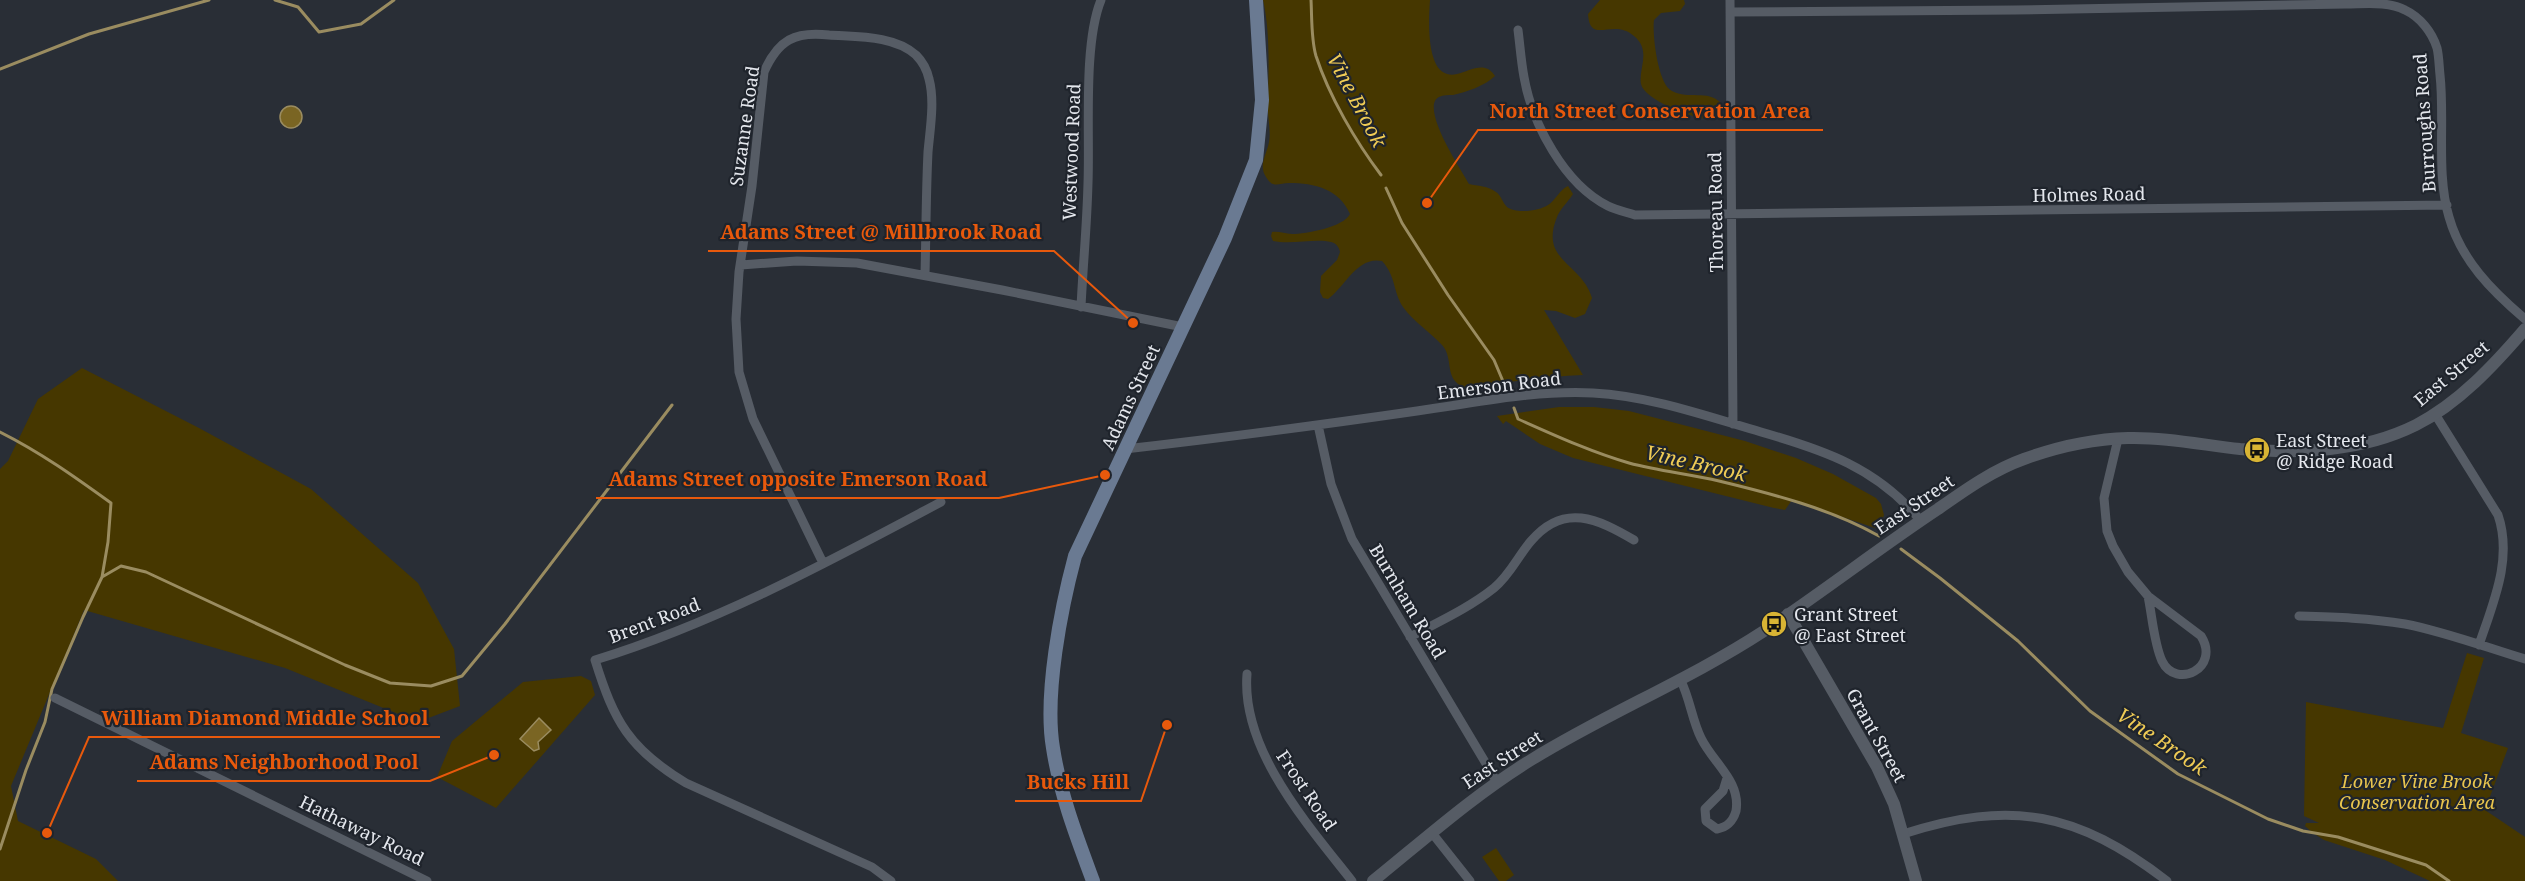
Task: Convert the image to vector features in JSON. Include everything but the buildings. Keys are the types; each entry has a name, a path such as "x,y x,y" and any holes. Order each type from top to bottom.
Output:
{"main road":[{"name":"Adams Street","path":"1093,881 1065,799 1053,747 1051,719 1053,681 1066,588 1075,556 1226,238 1256,160 1262,100 1256,0"}],"street":[{"name":"Westwood Road","path":"1081,307 1088,184 1091,59 1096,11 1101,0"},
{"name":"Thoreau Road","path":"1730,0 1733,424"},
{"name":"Burroughs Road","path":"1730,12 2346,4 2382,4 2405,9 2424,23 2437,48 2442,93 2444,186 2453,227 2475,269 2488,285 2525,319"},
{"name":"Holmes Road","path":"1518,30 1524,78 1544,135 1559,162 1583,187 1608,206 1635,214 2447,205"},
{"name":"Suzanne Road","path":"823,563 753,419 742,382 736,319 764,72 778,48 793,37 823,34 879,39 902,45 916,55 926,71 930,79 930,109 925,275"},
{"path":"741,265 797,261 857,263 1183,327"},
{"name":"East Street","path":"1373,881 1497,782 1562,742 1681,681 1744,644 1920,520 1984,478 2024,459 2085,442 2118,439 2176,441 2296,452 2356,445 2391,435 2435,414 2481,376 2525,329"},
{"name":"Emerson Road","path":"1125,449 1318,425 1547,392 1594,393 1640,399 1813,446 1848,462 1883,484 1903,500 1920,520"},
{"path":"2435,414 2498,515 2503,529 2503,566 2479,645"},
{"name":"Burnham Road","path":"1318,425 1331,484 1349,531 1497,782"},
{"path":"2118,439 2104,498 2107,531 2120,560 2148,596 2201,636 2206,643 2206,659 2196,671 2180,674 2173,672 2162,660 2148,596"},
{"name":"Brent Road","path":"891,881 872,867 686,783 663,769 640,749 623,729 608,702 595,660 675,633 823,563 942,502"},
{"path":"1410,637 1493,588 1507,575 1532,539 1553,522 1579,517 1595,520 1603,522 1634,540"},
{"name":"Grant Street","path":"1788,614 1877,767 1894,804 1916,881"},
{"path":"2299,616 2349,617 2404,624 2525,659"},
{"name":"Frost Road","path":"1246,674 1248,705 1264,759 1353,881"},
{"path":"1681,681 1701,739 1733,785 1738,798 1731,823 1717,829 1706,821 1705,809 1710,801 1720,795 1727,778"},
{"name":"Hathaway Road","path":"55,698 427,881"},
{"path":"1903,834 1925,826 1994,814 2048,819 2076,827 2111,842 2167,881"},
{"path":"1432,833 1470,881"}],"green space":[{"path":"1263,0 1430,0 1429,33 1434,59 1439,68 1446,74 1457,74 1482,68 1491,71 1495,76 1481,86 1458,94 1439,97 1434,103 1434,113 1444,139 1469,184 1493,190 1507,207 1528,211 1544,207 1568,186 1573,194 1557,217 1553,243 1564,261 1587,286 1592,298 1585,314 1575,318 1556,311 1544,310 1583,375 1500,383 1478,389 1463,387 1457,383 1450,371 1446,351 1442,345 1403,307 1390,272 1382,261 1365,263 1328,299 1323,298 1320,292 1321,276 1337,260 1339,248 1325,241 1273,241 1272,232 1292,234 1315,231 1340,223 1350,214 1333,193 1325,189 1299,183 1274,184 1264,173 1263,164 1270,134 1268,41"},
{"path":"1600,0 1684,0 1685,4 1680,11 1661,13 1654,20 1655,47 1663,79 1667,87 1678,94 1704,95 1716,99 1721,103 1722,112 1712,119 1694,116 1671,108 1644,90 1641,84 1643,54 1639,42 1626,31 1598,30 1590,23 1588,14"},
{"path":"82,368 311,489 418,583 454,649 460,706 418,722 285,668 84,610 11,786 18,821 96,859 118,881 0,881 0,469 8,461 38,399"},
{"path":"1559,407 1594,407 1629,411 1745,441 1796,458 1833,474 1876,498 1881,504 1884,515 1878,529 1792,500 1785,510 1774,508 1573,458 1540,444 1506,421 1503,424 1497,416"},
{"name":"Lower Vine Brook Conservation Area","path":"2467,653 2484,658 2461,733 2508,748 2485,810 2525,837 2525,881 2430,881 2385,860 2324,840 2305,826 2306,823 2319,823 2304,816 2306,702 2443,728"},
{"path":"581,676 591,681 595,695 496,808 437,777 452,741 523,682"},
{"path":"1496,848 1514,875 1506,881 1499,881 1482,857"}],"shaded area":[{"path":"291,106 299,109 302,117 299,125 291,128 283,125 280,117 283,109"},
{"path":"539,718 551,730 538,742 539,749 534,751 520,739"}],"waterway":[{"path":"0,69 89,34 209,0"},
{"path":"275,0 298,7 319,32 361,24 394,0"},
{"name":"Vine Brook","path":"1311,0 1313,43 1328,87 1362,148 1381,175"},
{"name":"Vine Brook","path":"1386,188 1402,223 1448,295 1494,360 1505,386"},
{"path":"0,849 26,770 45,722 52,689 102,577 121,566 146,572 345,665 390,683 431,686 462,676 505,624 672,405"},
{"name":"Vine Brook","path":"1514,408 1518,419 1601,454 1640,466 1719,481 1781,497 1822,510 1879,536"},
{"path":"0,432 43,456 111,503 102,577"},
{"name":"Vine Brook","path":"1901,549 2018,641 2090,711 2178,774 2268,819 2303,831 2338,837 2426,865 2449,881"}],"place":[{"name":"North Street Conservation Area","path":"1427,203"},
{"name":"Adams Street @ Millbrook Road","path":"1133,323"},
{"name":"East Street @ Ridge Road","path":"2257,450"},
{"name":"Adams Street opposite Emerson Road","path":"1105,475"},
{"name":"Grant Street @ East Street","path":"1774,624"},
{"name":"Bucks Hill","path":"1167,725"},
{"name":"Adams Neighborhood Pool","path":"494,755"},
{"name":"William Diamond Middle School","path":"47,833"}]}
